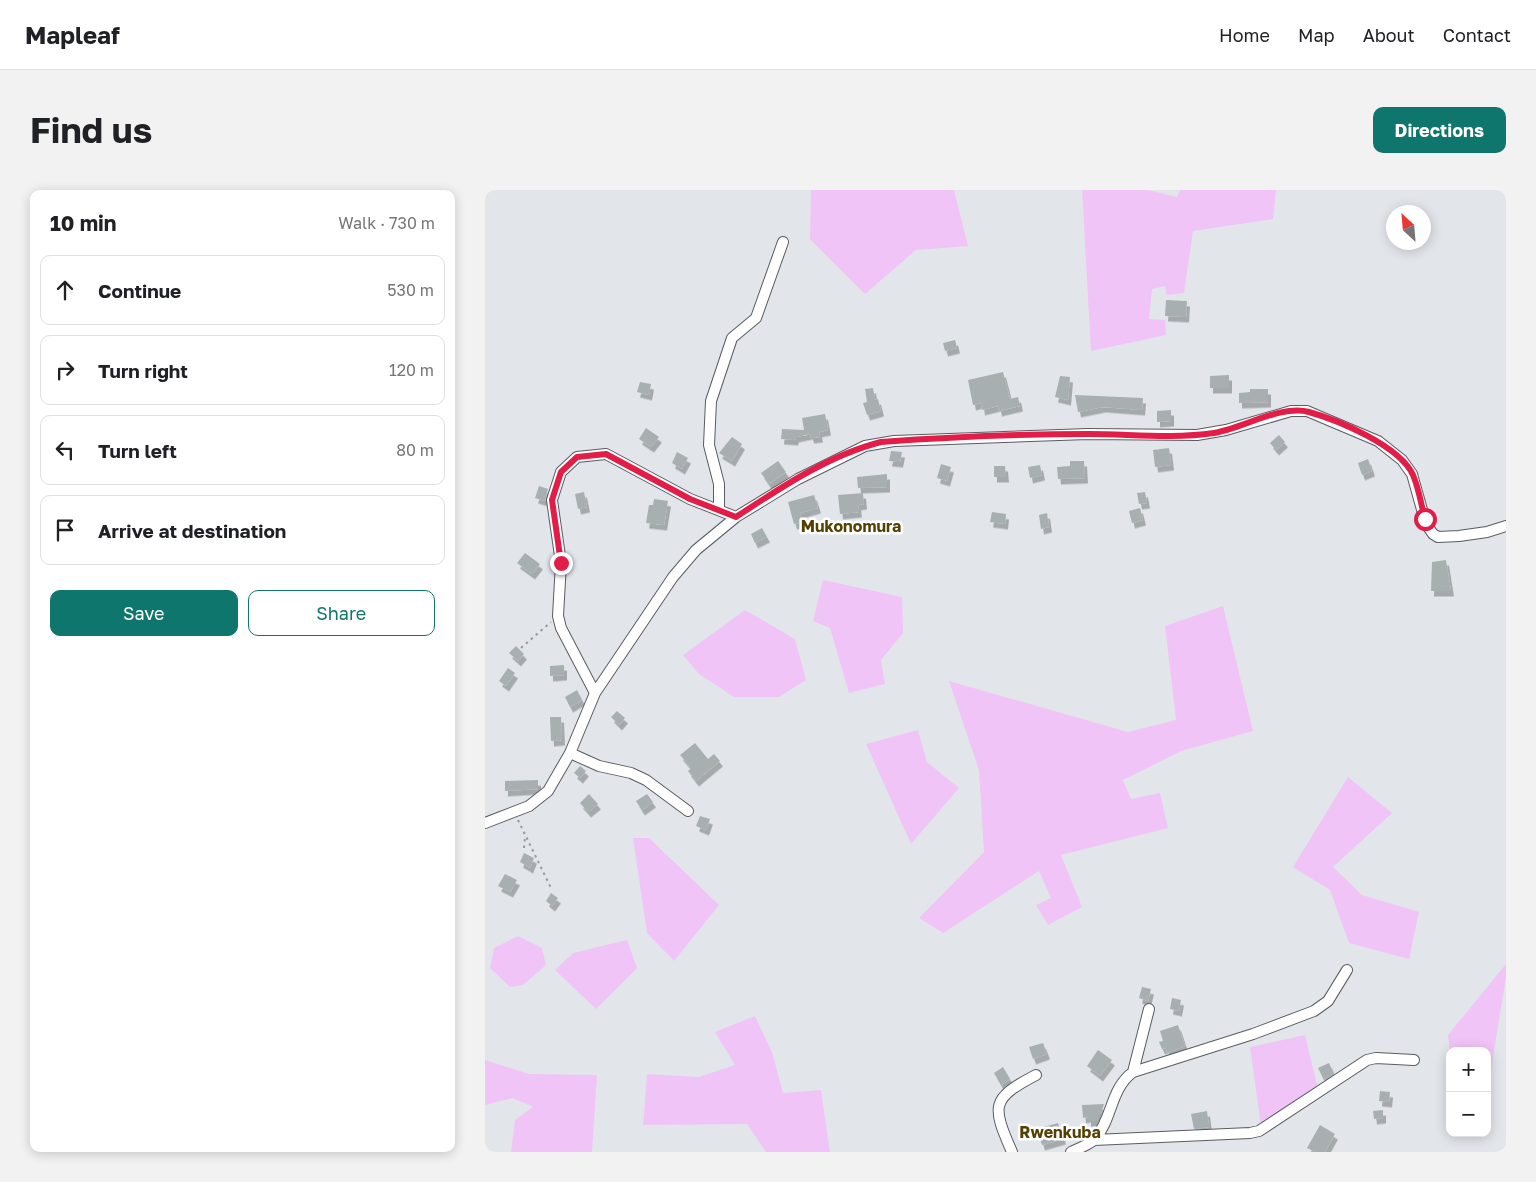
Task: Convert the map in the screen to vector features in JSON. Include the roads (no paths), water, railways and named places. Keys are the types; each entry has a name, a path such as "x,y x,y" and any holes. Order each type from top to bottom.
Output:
{"street":[{"path":"719,510 719,484 709,445 711,402 732,338 756,318 783,242"},
{"path":"485,822 514,814 543,796 570,753 595,693 673,577 696,550 736,517 816,469 853,451 881,442 1088,434 1197,435 1226,430 1277,414 1299,410 1321,416 1378,441 1391,449 1412,474 1426,524 1433,534 1438,537 1487,532 1506,526"},
{"path":"595,693 561,628 558,616 561,563 552,500 561,472 577,457 606,454 690,499 736,517"},
{"path":"570,753 599,766 631,773 646,780 688,811"},
{"path":"1094,1140 1106,1123 1119,1085 1133,1072 1253,1034 1314,1011 1328,1001 1347,970"},
{"path":"1133,1072 1149,1009"},
{"path":"1071,1152 1094,1140 1250,1133 1259,1131 1367,1060 1376,1058 1414,1060"},
{"path":"1012,1152 999,1117 1001,1100 1011,1088 1036,1075"}],"district":[{"name":"Mukonomura","path":"851,526"},
{"name":"Rwenkuba","path":"1060,1132"}]}
